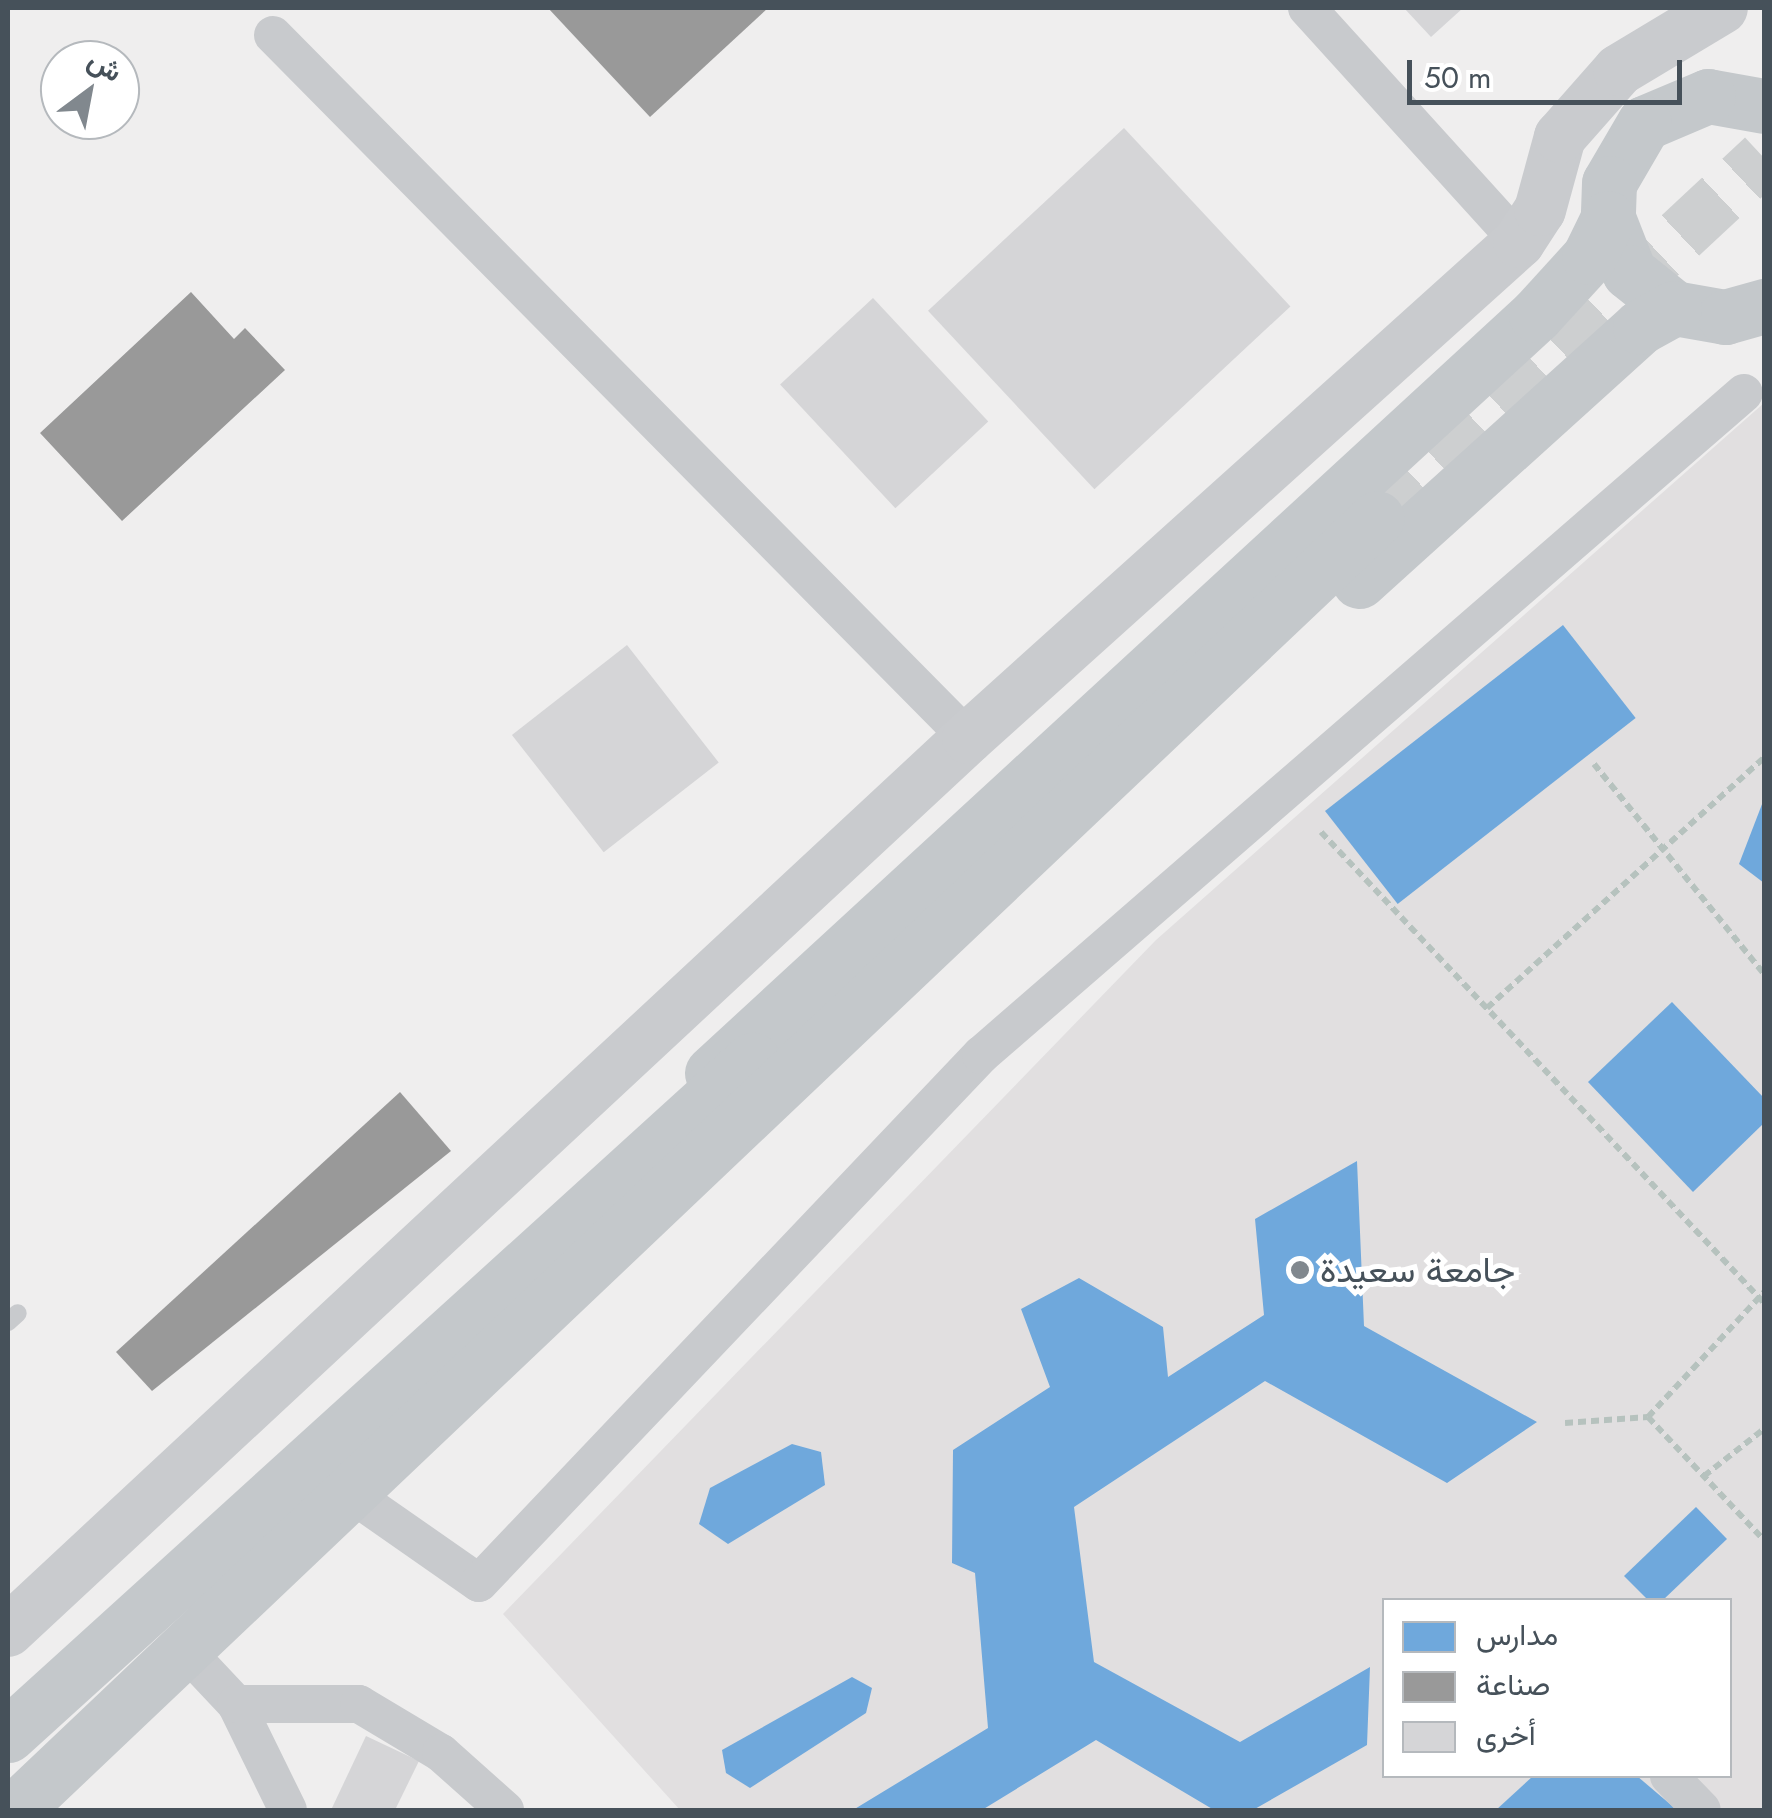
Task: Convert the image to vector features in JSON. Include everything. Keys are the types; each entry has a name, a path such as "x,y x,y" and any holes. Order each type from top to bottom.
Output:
{"main road":[{"path":"8,1631 968,738 1519,242 1540,210 1560,137 1619,70 1722,8"},
{"path":"15,1810 189,1654 350,1493 481,1336 752,1035 1536,316 1589,258 1608,218 1622,150 1674,104 1764,78"},
{"path":"1708,96 1764,106"},
{"path":"1608,218 1629,272 1732,314"},
{"path":"8,1735 481,1336 926,980 1481,468 1732,314"},
{"path":"1377,518 481,1336 1328,546 1377,518"}],"street":[{"path":"1307,8 1519,242"},
{"path":"273,35 968,738"},
{"path":"350,1493 479,1583 981,1054 1744,393"},
{"path":"189,1654 236,1704 288,1810"},
{"path":"236,1704 359,1704 442,1752 505,1810"},
{"path":"1671,1778 1702,1810"}],"path":[{"path":"1487,1008 1764,758"},
{"path":"1594,764 1764,974"},
{"path":"1321,832 1763,1298 1648,1418 1565,1423"},
{"path":"1648,1418 1764,1540"},
{"path":"1704,1476 1764,1430"}],"shaded area":[{"name":"جامعة سعيدة","path":"1764,403 1764,1810 680,1810 503,1614 1156,940"}],"building: مدارس":[{"path":"1563,625 1636,718 1398,904 1325,811"},
{"path":"1764,799 1764,883 1739,864"},
{"path":"1672,1002 1764,1098 1764,1123 1693,1192 1588,1082"},
{"path":"1357,1161 1364,1326 1537,1422 1447,1483 1265,1381 1074,1507 1094,1662 1240,1742 1370,1667 1367,1745 1253,1810 1214,1810 1096,1740 982,1810 853,1810 988,1728 975,1573 952,1563 953,1450 1050,1387 1021,1309 1079,1278 1163,1327 1168,1377 1264,1315 1255,1219"},
{"path":"792,1444 821,1452 825,1485 728,1544 699,1524 710,1488"},
{"path":"1696,1507 1727,1539 1665,1598 1646,1598 1624,1576"},
{"path":"852,1677 872,1688 866,1713 750,1788 726,1773 722,1750"},
{"path":"1531,1778 1639,1778 1677,1810 1496,1810"}],"building: صناعة":[{"path":"548,8 768,8 650,117"},
{"path":"191,292 234,339 245,328 285,370 122,521 40,433"},
{"path":"400,1092 451,1151 152,1391 116,1352"}],"building: أخرى":[{"path":"1404,8 1463,8 1431,37"},
{"path":"1124,128 1290,306 1094,489 928,311"},
{"path":"873,298 988,422 895,508 780,385"},
{"path":"627,645 719,762 604,852 512,735"},
{"path":"366,1736 419,1761 395,1810 331,1810"}],"tunnel":[{"path":"1377,518 1764,157"}],"place":[{"name":"جامعة سعيدة","path":"1300,1270"}]}
